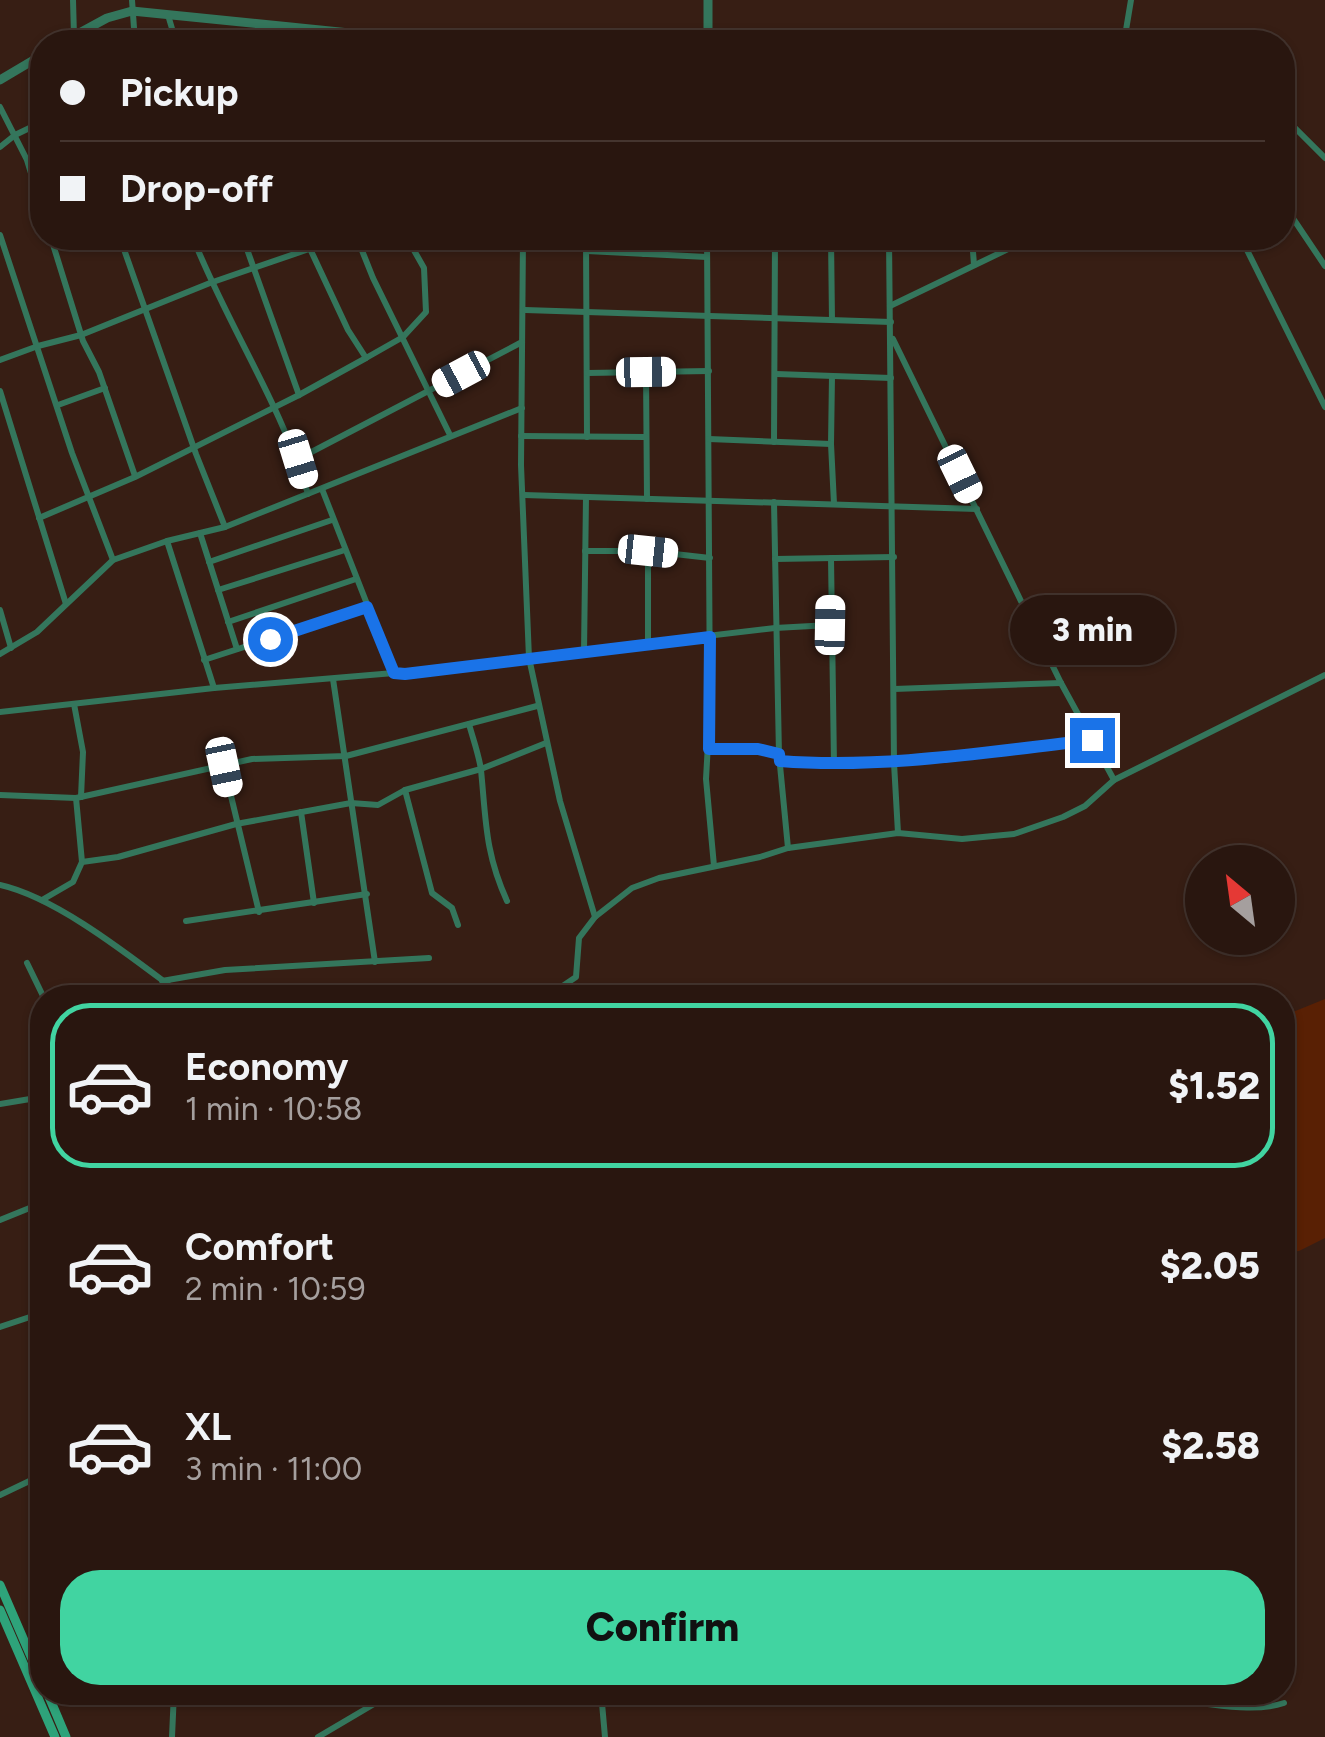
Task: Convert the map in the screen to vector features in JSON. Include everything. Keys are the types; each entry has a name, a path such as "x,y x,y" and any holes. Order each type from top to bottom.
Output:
{"main road":[{"path":"0,1585 30,1654"},
{"path":"0,1610 30,1679"},
{"path":"41,1705 55,1737"},
{"path":"52,1705 66,1737"}],"street":[{"path":"73,0 74,30"},
{"path":"708,0 708,30"},
{"path":"1126,30 1131,0"},
{"path":"85,30 132,5 168,14 312,30"},
{"path":"132,5 134,30"},
{"path":"168,14 173,30"},
{"path":"261,25 262,30"},
{"path":"285,26 286,30"},
{"path":"0,80 30,62"},
{"path":"0,107 30,169"},
{"path":"0,147 30,128"},
{"path":"1295,128 1325,158"},
{"path":"1295,221 1325,266"},
{"path":"0,235 114,560"},
{"path":"55,250 81,335 105,388 135,476"},
{"path":"124,250 225,527"},
{"path":"198,250 210,283 298,459 308,494"},
{"path":"247,250 299,395"},
{"path":"0,360 81,335 303,250"},
{"path":"310,250 348,330 366,358"},
{"path":"362,250 451,435"},
{"path":"39,518 135,476 299,395 402,338 428,306 424,268 414,250"},
{"path":"523,250 521,436 528,658 546,743 595,917"},
{"path":"707,250 710,637 706,780 714,866"},
{"path":"774,442 775,250"},
{"path":"831,250 832,320"},
{"path":"889,250 898,833"},
{"path":"973,250 974,264"},
{"path":"890,306 1005,250"},
{"path":"1248,250 1325,407"},
{"path":"587,437 586,251 707,256"},
{"path":"524,310 891,322"},
{"path":"891,334 1061,683 1114,780"},
{"path":"298,459 522,342"},
{"path":"587,372 710,371"},
{"path":"646,372 647,499"},
{"path":"776,374 892,378"},
{"path":"832,376 834,504"},
{"path":"58,405 105,388"},
{"path":"0,391 66,604"},
{"path":"0,654 37,632 114,560 167,541 225,527 522,408"},
{"path":"521,436 645,437"},
{"path":"710,439 831,444"},
{"path":"322,489 394,673"},
{"path":"524,494 977,509"},
{"path":"584,652 586,497"},
{"path":"774,502 779,758 788,848"},
{"path":"210,562 332,520"},
{"path":"200,533 237,649"},
{"path":"167,541 214,688"},
{"path":"218,590 345,550"},
{"path":"586,551 648,551 710,558"},
{"path":"648,551 648,644"},
{"path":"775,559 894,557"},
{"path":"831,558 834,765"},
{"path":"228,622 356,579"},
{"path":"204,660 367,607"},
{"path":"0,610 11,648"},
{"path":"0,712 830,625"},
{"path":"563,985 576,977 579,938 595,917 632,888 670,874 788,848 898,833 982,839 1030,830 1085,806 1114,780 1325,675"},
{"path":"333,679 376,962"},
{"path":"894,689 1061,683"},
{"path":"41,900 73,882 82,862 78,798 83,752 74,704"},
{"path":"0,795 78,798 252,760 346,756 538,706"},
{"path":"469,724 481,770 486,838 495,874 507,900"},
{"path":"709,749 758,749 779,758 834,765 894,763 1092,740"},
{"path":"82,862 118,857 236,824 351,803 378,805 404,790 481,770 546,743"},
{"path":"224,767 259,912"},
{"path":"404,790 428,883 436,898 452,908 458,925"},
{"path":"301,812 314,903"},
{"path":"0,885 41,900 168,985"},
{"path":"186,921 367,894"},
{"path":"162,981 225,970 429,958"},
{"path":"28,963 38,985"},
{"path":"0,1104 30,1099"},
{"path":"0,1220 30,1207"},
{"path":"0,1326 30,1317"},
{"path":"0,1495 30,1481"},
{"path":"172,1737 173,1705"},
{"path":"318,1737 372,1705"},
{"path":"602,1705 604,1737"},
{"path":"1219,1705 1275,1705"}],"shaded area":[{"path":"1325,999 1325,1238 1295,1252 1295,1011"}],"route":[{"path":"270,639 367,607 394,673 405,674 710,637 709,749 758,749 779,754 780,761 834,765 894,763 1092,740"}]}
